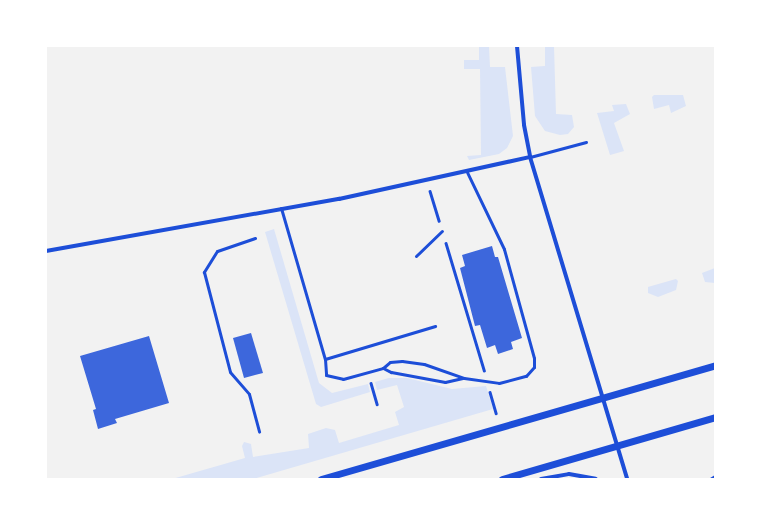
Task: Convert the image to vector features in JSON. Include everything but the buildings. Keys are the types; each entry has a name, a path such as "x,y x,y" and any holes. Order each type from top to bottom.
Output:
{"street":[{"path":"517,46 523,118 530,158 627,479"},
{"path":"46,251 428,181 530,158"},
{"path":"321,479 715,365"},
{"path":"502,479 715,417"},
{"path":"541,479 569,474 596,479"}],"lane":[{"path":"530,158 586,142"},
{"path":"281,208 325,359 326,375 339,380 383,368 390,362 402,361 424,364 464,378 499,383 526,376 534,367 534,358 504,249 467,172"},
{"path":"416,256 442,231"},
{"path":"255,238 218,251 204,272 230,372 249,394 259,432"},
{"path":"325,359 382,340 435,326"},
{"path":"383,368 391,372 445,382 464,378"},
{"path":"710,479 715,476"}],"path":[{"path":"428,181 496,413"}],"shaded area":[{"path":"479,46 489,46 490,67 505,67 513,136 507,148 499,154 469,160 467,156 481,155 480,69 464,69 464,60 479,60"},
{"path":"545,46 554,46 556,114 572,115 574,127 568,134 560,135 545,131 535,116 531,67 545,66"},
{"path":"654,95 683,95 686,106 671,113 669,105 654,109 652,97"},
{"path":"626,104 630,114 614,123 624,151 610,155 597,113 614,111 612,105"},
{"path":"274,229 319,383 332,393 368,384 370,392 321,407 316,404 265,232"},
{"path":"715,268 715,283 705,282 702,273"},
{"path":"676,279 678,281 676,290 658,297 648,293 648,287"},
{"path":"389,378 407,378 452,389 486,386 493,409 253,479 172,479 245,458 242,446 244,442 251,444 253,457 309,448 308,434 326,428 335,430 339,443 399,425 395,412 404,407 397,385 377,390 375,382"}]}
